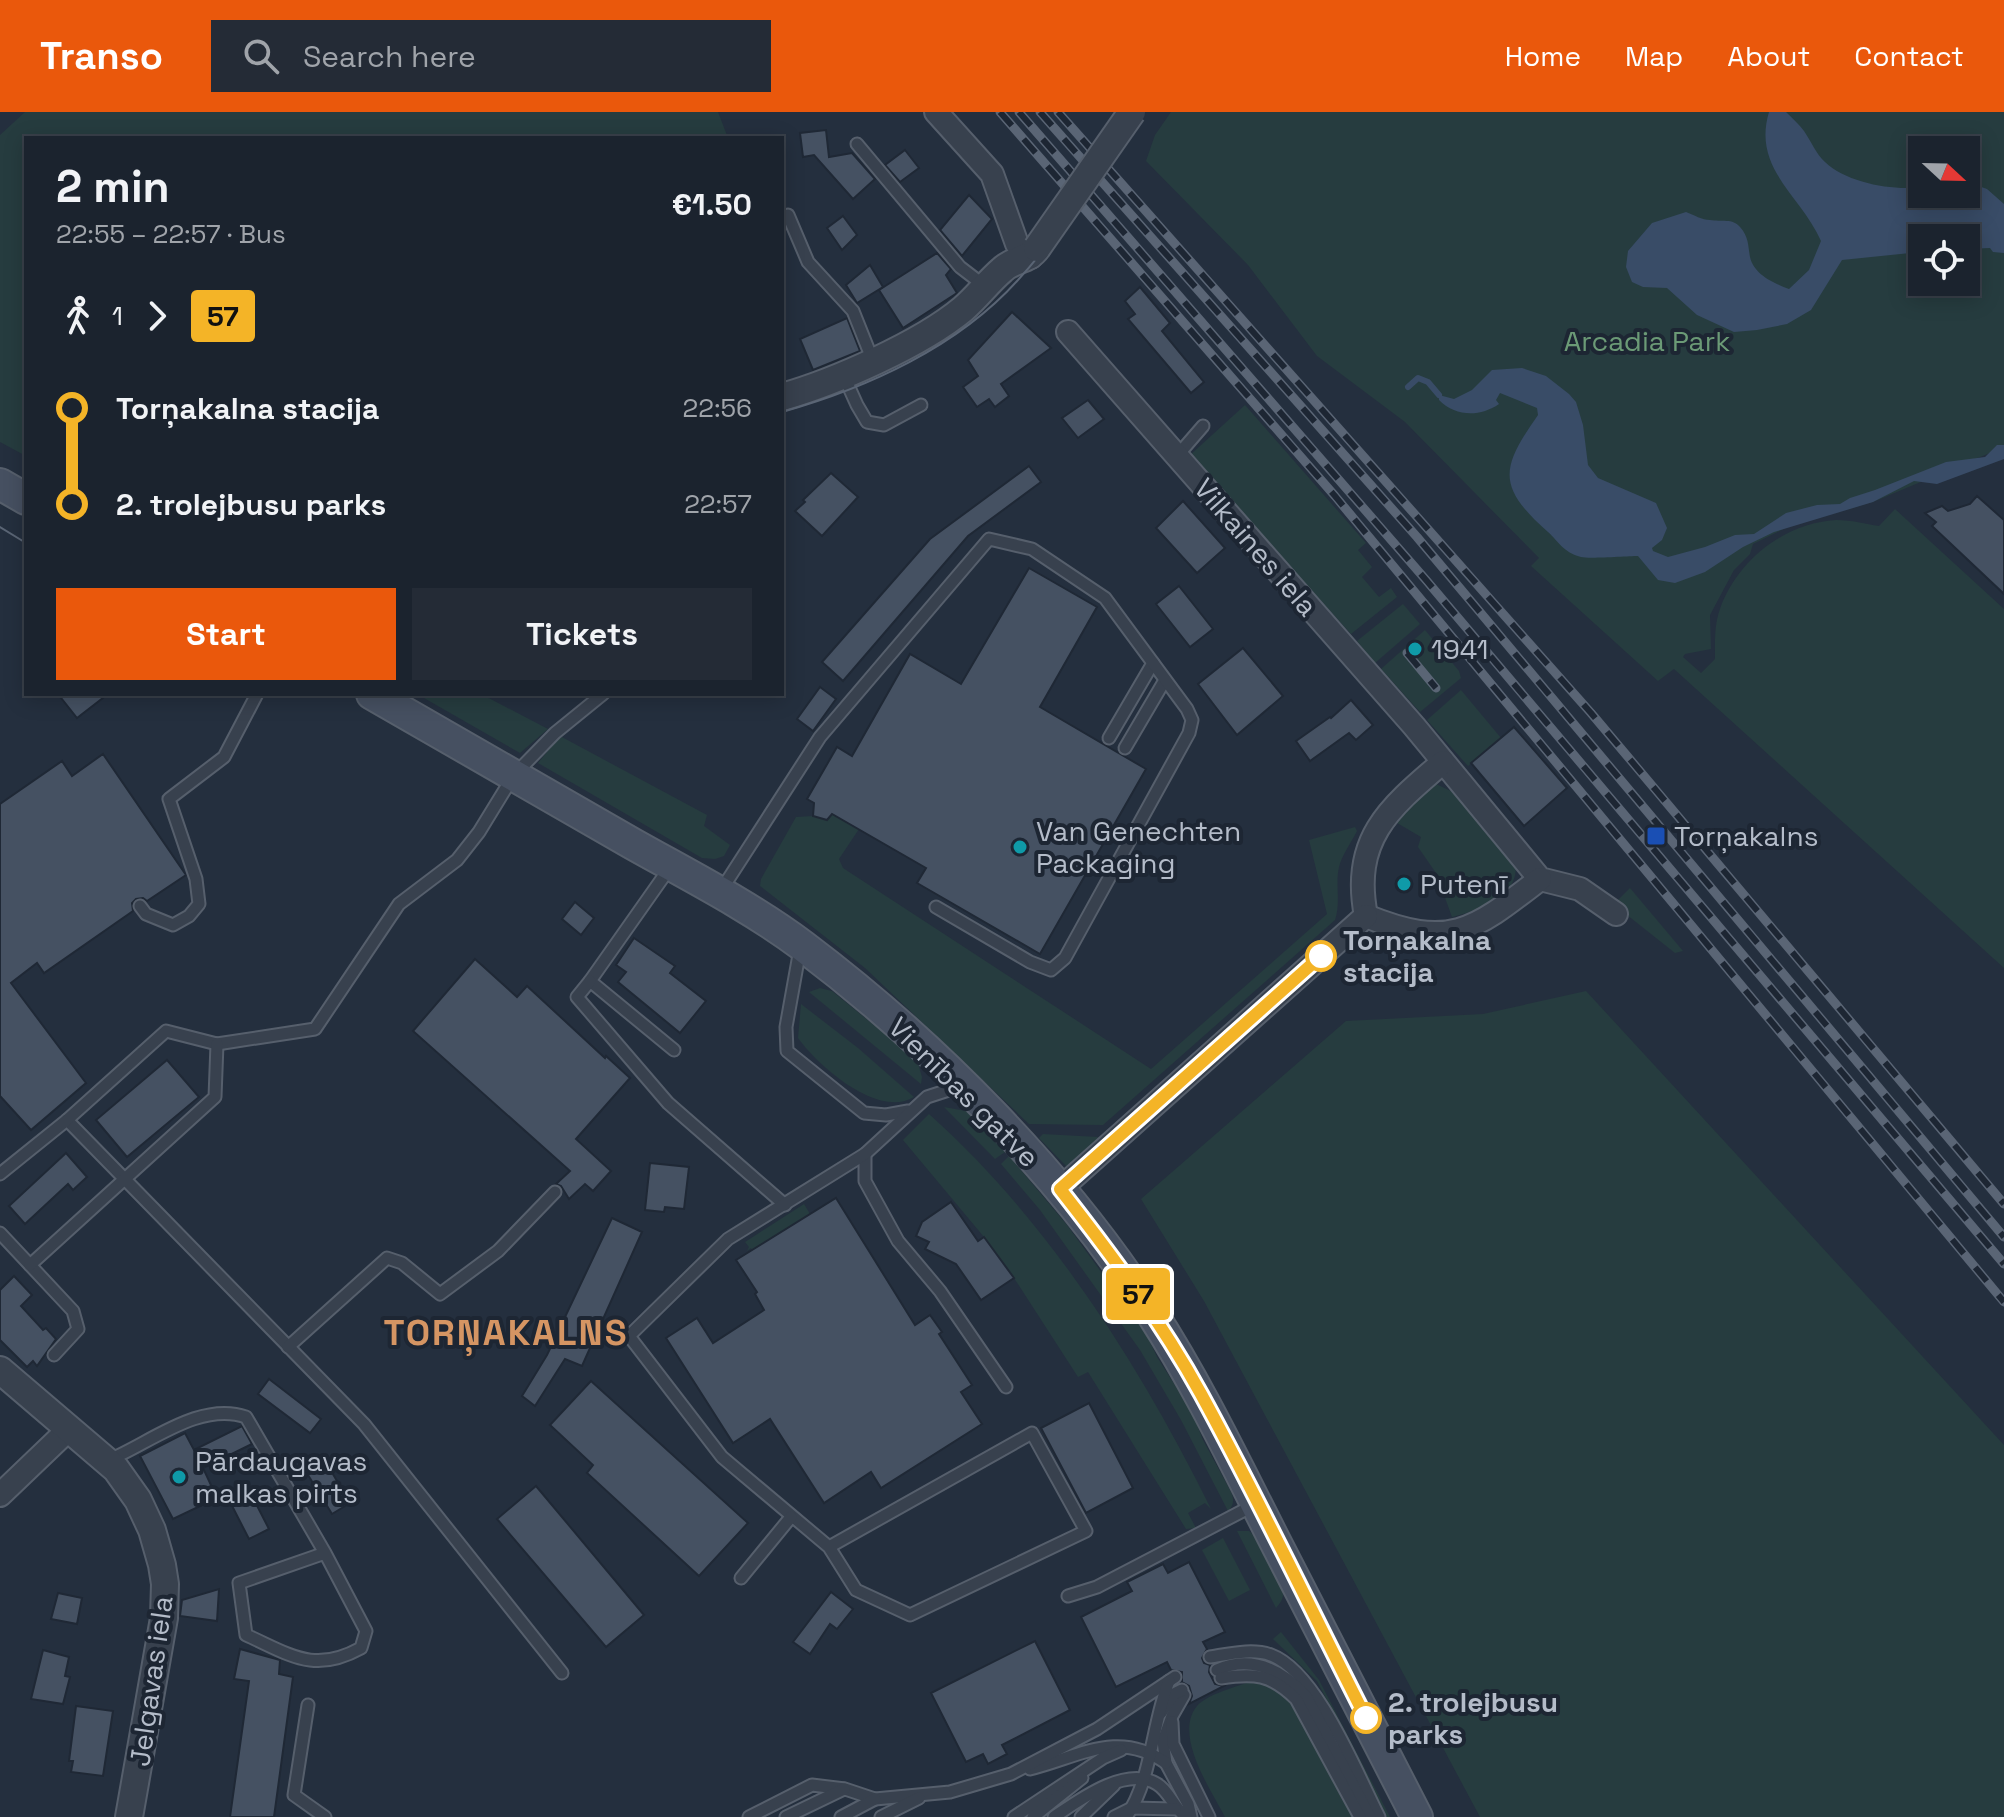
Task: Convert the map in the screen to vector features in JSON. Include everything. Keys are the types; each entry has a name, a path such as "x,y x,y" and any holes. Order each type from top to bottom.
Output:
{"main road":[{"name":"Vienības gatve","path":"376,696 672,865 801,944 880,1009 963,1085 1060,1189 1157,1322 1200,1392 1417,1817"}],"street":[{"path":"936,112 992,174 1017,244 1034,252"},
{"path":"784,396 806,390 918,339 961,310 1004,267 1034,252 1132,112"},
{"name":"Vilkaines iela","path":"1068,332 1443,762 1540,879"},
{"path":"1366,916 1361,888 1365,854 1379,826 1400,798 1443,762"},
{"path":"1366,916 1396,928 1433,935 1466,929 1495,914 1540,879 1580,889 1616,914"},
{"path":"1060,1189 1366,916"},
{"name":"Jelgavas iela","path":"0,1370 108,1461 138,1500 152,1530 165,1584 164,1618 129,1817"},
{"path":"0,1495 69,1429"}],"lane":[{"path":"857,144 960,267 986,288"},
{"path":"788,215 808,262 853,311 873,361"},
{"path":"843,373 867,422 884,425 921,405"},
{"path":"1177,456 1203,426"},
{"path":"719,893 820,737 989,539 1032,549 1105,598 1192,720 1189,733 1065,958 1051,970 1030,962 936,907"},
{"path":"1109,738 1153,663"},
{"path":"1125,748 1165,680"},
{"path":"140,906 146,914 173,925 189,916 199,904 196,879 169,799 224,757 256,696"},
{"path":"0,1174 67,1120 166,1031 217,1044 315,1029 399,904 457,860 479,832 514,775 555,733 601,696"},
{"path":"672,865 577,997 668,1103 785,1205"},
{"path":"801,944 786,1027 787,1051 864,1113 886,1115 911,1110"},
{"path":"590,981 674,1050"},
{"path":"30,1265 215,1097 217,1044"},
{"path":"829,1547 1032,1433 1086,1531 910,1615 856,1590 829,1547 722,1457 629,1336 728,1239 865,1154 927,1097 963,1085"},
{"path":"67,1120 364,1424 562,1673"},
{"path":"865,1154 865,1181 898,1241 940,1291 1006,1387"},
{"path":"288,1347 387,1258 402,1263 440,1294 498,1251 555,1192"},
{"path":"0,1233 73,1311 78,1329 54,1355"},
{"path":"108,1461 210,1414 230,1412 246,1417 325,1553 366,1631 361,1648 340,1660 305,1661 246,1635 239,1583 325,1553"},
{"path":"1068,1596 1097,1587 1200,1536 1256,1504"},
{"path":"741,1578 791,1517"},
{"path":"1210,1657 1240,1652 1271,1655 1290,1667 1320,1703 1379,1817"},
{"path":"1360,1817 1296,1699 1285,1687 1268,1678 1248,1674 1219,1674 1256,1664 1279,1672 1294,1683 1306,1696 1370,1817"},
{"path":"1011,1774 1097,1729 1172,1679 1133,1814"},
{"path":"1159,1716 1174,1694 1183,1693 1163,1741 1166,1763 1188,1804 1188,1817"},
{"path":"308,1705 294,1795 325,1817"},
{"path":"1172,1716 1173,1744 1209,1817"},
{"path":"1014,1817 1103,1758 1128,1747"},
{"path":"749,1817 812,1785 845,1789 875,1799 923,1796 950,1792 1053,1764 1093,1748 1128,1747 1149,1751 1166,1763"},
{"path":"1033,1817 1103,1758"},
{"path":"1054,1817 1092,1791 1143,1778 1160,1785 1175,1809 1188,1817"},
{"path":"1081,1817 1118,1782"},
{"path":"786,1817 845,1789"},
{"path":"881,1817 923,1796"},
{"path":"841,1817 875,1799"},
{"path":"1114,1817 1175,1809"}],"green space":[{"path":"25,112 718,112 727,136 24,136 24,455 0,442 0,135"},
{"name":"Arcadia Park","path":"1171,112 2004,112 2004,447 1873,502 1792,525 1753,544 1750,554 1734,570 1710,615 1711,649 1683,657 1701,673 1715,659 1715,634 1720,609 1738,575 1765,548 1798,528 1817,523 1842,520 1879,526 1895,509 2004,609 2004,968 1674,669 1658,681 1531,566 1539,558 1405,422 1317,356 1248,265 1146,161 1155,135"},
{"path":"1245,405 1366,543 1358,550 1372,567 1362,577 1379,597 1391,588 1397,597 1351,634 1189,456"},
{"path":"1403,604 1420,624 1375,663 1357,641"},
{"path":"1425,630 1459,671 1461,678 1420,712 1381,669"},
{"path":"1461,690 1501,738 1468,766 1427,720"},
{"path":"420,696 485,696 548,729 520,753"},
{"path":"560,736 707,815 704,826 730,845 724,856 702,858 538,763"},
{"path":"1436,784 1453,792 1515,862 1512,884 1496,900 1452,917 1436,873 1418,847 1421,837 1392,820 1428,786"},
{"path":"832,814 859,829 839,859 843,868 1151,1069 1327,914 1309,840 1355,827 1357,831 1339,867 1335,920 1103,1125 1029,1124 865,968 760,886 796,817 813,816 827,820"},
{"path":"1630,888 1683,951 1675,953 1617,907 1615,903"},
{"path":"820,988 832,991 917,1060 921,1084 809,992"},
{"path":"1586,991 2004,1445 2004,1817 1480,1817 1204,1301 1141,1199 1346,1021 1483,1014"},
{"path":"801,1004 914,1097 900,1102 884,1101 867,1095 834,1075 798,1038"},
{"path":"944,1107 966,1111 1005,1152 995,1159"},
{"path":"929,1114 1013,1200 1052,1248 1122,1350 1154,1402 1211,1509 1205,1503 1188,1513 1196,1528 1186,1529 1088,1372 1078,1377 984,1237 903,1140"},
{"path":"1043,1134 1098,1137 1080,1164 1068,1168 1039,1138"},
{"path":"1009,1156 1067,1225 1147,1335 1157,1357 1192,1412 1231,1493 1233,1504 1228,1511 1181,1420 1140,1350 1040,1210 1001,1164"},
{"path":"804,1204 810,1214 747,1251 749,1247 745,1242"},
{"path":"1237,1531 1249,1531 1270,1562 1283,1596 1276,1608"},
{"path":"1223,1538 1250,1590 1229,1601 1202,1550"},
{"path":"1281,1632 1319,1680 1390,1817 1387,1817 1317,1681 1273,1639"},
{"path":"1255,1680 1278,1688 1302,1713 1354,1817 1225,1817 1197,1762 1189,1732 1191,1718 1197,1706 1208,1698"}],"water":[{"path":"1769,112 1786,112 1834,169 1871,184 1908,188 1908,208 1980,208 1980,187 1987,189 2004,204 2004,253 1980,248 1980,224 1908,224 1908,253 1842,260 1811,310 1787,324 1734,332 1697,315 1667,288 1643,287 1632,282 1626,267 1628,251 1652,223 1686,212 1704,219 1737,224 1747,238 1750,257 1756,269 1777,284 1789,289 1809,270 1821,241 1773,166 1767,150"},
{"path":"1522,368 1546,376 1576,402 1583,425 1588,465 1598,478 1656,503 1667,528 1662,540 1652,548 1668,557 1735,535 1754,534 1786,513 1817,505 1840,504 1946,462 1985,457 1997,445 2004,445 2004,459 1937,484 1914,481 1873,502 1774,532 1743,547 1705,572 1675,583 1658,580 1638,556 1586,558 1570,552 1519,502 1512,489 1511,463 1538,415 1537,408 1500,393 1496,400 1499,404 1476,413 1453,410 1439,400 1439,395 1454,399 1472,390 1492,370"}],"building":[{"path":"826,130 829,157 852,153 875,179 853,199 814,155 803,157 800,133"},
{"path":"905,150 919,168 900,182 885,165"},
{"path":"969,195 992,219 962,256 940,230"},
{"path":"843,216 857,235 842,250 827,228"},
{"path":"937,253 951,269 946,275 957,293 903,328 879,290"},
{"path":"870,265 883,287 857,303 846,285"},
{"path":"1140,287 1170,323 1162,331 1204,382 1191,393 1128,319 1135,314 1125,301"},
{"path":"1012,312 1051,348 1001,384 1009,396 995,407 989,399 977,407 963,387 978,376 968,360"},
{"path":"847,318 860,351 813,370 800,339"},
{"path":"1088,400 1104,419 1078,438 1062,418"},
{"path":"1029,466 1041,482 968,536 843,681 822,662 930,539"},
{"path":"831,473 858,497 822,536 795,511"},
{"path":"1977,496 2004,520 2004,594 1932,526 1936,522 1925,513 1942,506 1948,511 1970,504"},
{"path":"1183,501 1225,548 1197,573 1156,528"},
{"path":"1029,568 1097,607 1040,707 1146,769 1040,954 917,883 926,868 832,814 827,820 813,816 814,803 807,799 837,747 852,756 910,654 961,684"},
{"path":"1179,586 1213,629 1190,647 1156,604"},
{"path":"1243,648 1283,696 1237,735 1198,684"},
{"path":"820,687 836,699 813,731 797,719"},
{"path":"60,696 105,696 77,718"},
{"path":"1351,700 1373,725 1356,740 1349,733 1310,761 1296,741 1331,718"},
{"path":"1514,727 1567,788 1524,826 1471,763"},
{"path":"103,754 186,875 147,901 136,899 132,903 133,911 44,973 37,963 11,983 86,1083 31,1130 0,1096 0,804 62,761 72,776"},
{"path":"575,902 594,918 581,935 562,919"},
{"path":"634,938 675,966 670,973 706,1001 680,1033 618,982 626,972 616,965"},
{"path":"475,959 517,997 527,986 630,1078 576,1139 611,1171 593,1191 585,1184 569,1199 561,1186 556,1184 570,1171 413,1031"},
{"path":"167,1060 199,1097 127,1157 96,1120"},
{"path":"66,1153 87,1177 73,1190 68,1184 25,1224 9,1206"},
{"path":"650,1163 689,1167 684,1209 665,1207 664,1212 645,1210"},
{"path":"836,1198 915,1325 930,1315 942,1332 939,1334 972,1385 961,1392 982,1424 881,1488 871,1472 824,1503 770,1419 733,1443 666,1338 697,1318 713,1343 764,1310 755,1294 757,1292 736,1260"},
{"path":"951,1202 978,1241 984,1237 1014,1278 981,1300 956,1264 925,1249 929,1242 916,1236 922,1222"},
{"path":"612,1218 642,1232 582,1366 565,1359 535,1406 522,1396 547,1355"},
{"path":"14,1276 32,1295 21,1306 56,1339 37,1366 33,1361 27,1367 0,1340 0,1290"},
{"path":"269,1379 321,1419 310,1433 258,1394"},
{"path":"591,1381 748,1523 699,1576 587,1473 593,1465 550,1425"},
{"path":"1089,1403 1133,1488 1086,1513 1041,1428"},
{"name":"Pārdaugavas malkas pirts","path":"242,1426 252,1444 203,1468 217,1498 173,1519 140,1456 185,1433 194,1450"},
{"path":"327,1464 350,1503 332,1514 308,1475"},
{"path":"536,1486 644,1615 606,1647 497,1519"},
{"path":"248,1488 269,1529 249,1539 228,1498"},
{"path":"1189,1562 1225,1632 1203,1642 1207,1649 1202,1658 1204,1663 1210,1665 1209,1672 1215,1684 1224,1686 1189,1704 1192,1696 1189,1686 1182,1682 1182,1672 1171,1670 1167,1662 1116,1687 1081,1617 1132,1591 1127,1582 1163,1564 1168,1573"},
{"path":"219,1589 217,1621 180,1616 182,1600"},
{"path":"831,1592 853,1609 837,1629 830,1624 810,1654 793,1642"},
{"path":"58,1593 82,1598 77,1624 51,1619"},
{"path":"1035,1641 1070,1710 1002,1745 1007,1754 988,1764 983,1754 966,1762 931,1693"},
{"path":"240,1649 280,1660 279,1674 293,1677 274,1817 230,1817 249,1681 234,1679"},
{"path":"43,1650 69,1657 65,1676 70,1677 63,1704 31,1699"},
{"path":"76,1706 113,1711 103,1776 71,1772 73,1761 69,1761"}],"waterway":[{"path":"1408,387 1418,378 1428,382 1439,395"}],"tram line":[{"path":"784,411 878,377 968,326 1018,280 1051,241 1138,112"},
{"path":"0,527 24,542"}],"railway":[{"path":"1000,112 1335,496 2004,1302"},
{"path":"1019,112 1426,580 2004,1264"},
{"path":"1040,112 1417,537 2004,1237"},
{"path":"1058,112 1591,713 2004,1204"},
{"path":"1407,653 1436,688"}],"bus line":[{"name":"57","path":"1321,956 1060,1189 1149,1310 1200,1392 1366,1718"}],"place":[{"name":"1941","path":"1415,649"},
{"name":"Torņakalns","path":"1656,836"},
{"name":"Van Genechten Packaging","path":"1020,847"},
{"name":"Putenī","path":"1404,884"},
{"name":"Torņakalna stacija","path":"1321,956"},
{"name":"Pārdaugavas malkas pirts","path":"179,1477"},
{"name":"2. trolejbusu parks","path":"1366,1718"}],"district":[{"name":"TORŅAKALNS","path":"506,1333"}]}
